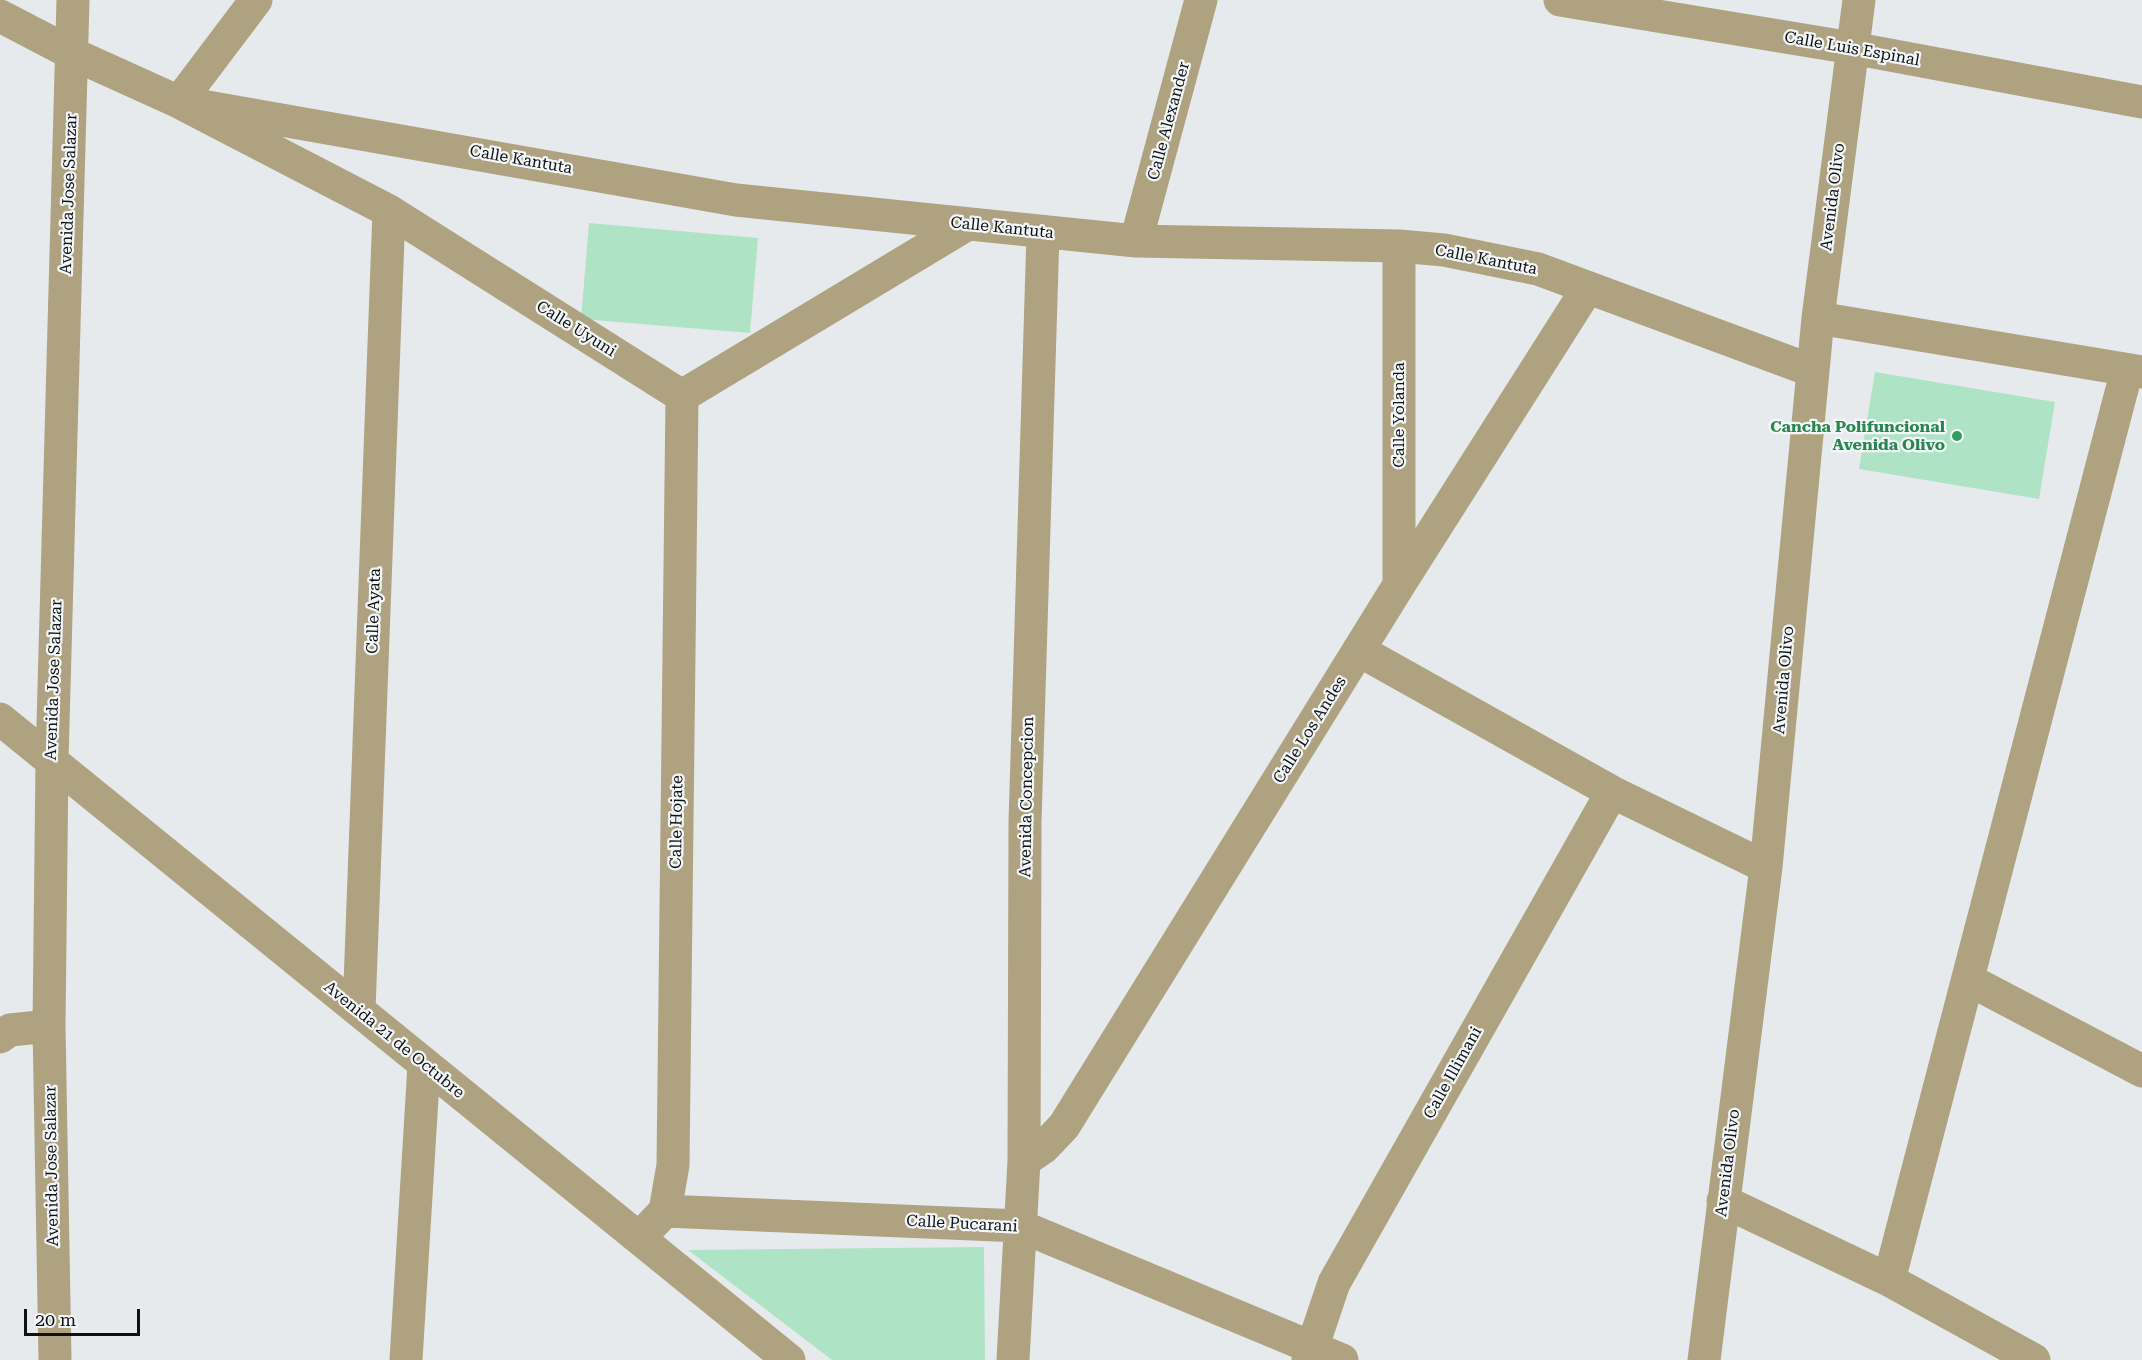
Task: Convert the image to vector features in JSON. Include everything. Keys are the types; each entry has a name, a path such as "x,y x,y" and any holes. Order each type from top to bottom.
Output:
{"street":[{"name":"Avenida Jose Salazar","path":"55,1360 49,1026 52,761 73,0"},
{"path":"0,16 73,54 179,102 256,0"},
{"name":"Calle Alexander","path":"1136,241 1202,0"},
{"name":"Calle Luis Espinal","path":"1560,0 1852,48 2142,102"},
{"name":"Avenida Olivo","path":"1704,1360 1766,867 1818,318 1859,0"},
{"name":"Calle Uyuni","path":"179,102 389,211 682,396"},
{"name":"Calle Kantuta","path":"179,102 736,200 1043,234 1136,241 1399,246 1486,257 1538,269 1814,371"},
{"name":"Calle Ayata","path":"359,1010 389,211"},
{"path":"682,396 966,225"},
{"name":"Avenida Concepcion","path":"1012,1360 1024,1161 1025,822 1043,234"},
{"name":"Calle Yolanda","path":"1399,246 1399,585"},
{"name":"Calle Los Andes","path":"1024,1161 1043,1148 1064,1126 1399,585 1587,289"},
{"path":"1818,318 2134,371 1889,1280"},
{"name":"Calle Hojate","path":"664,1211 673,1165 682,396"},
{"path":"1360,651 1612,792 1766,867"},
{"name":"Avenida 21 de Octubre","path":"0,719 789,1360"},
{"name":"Calle Illimani","path":"1309,1353 1334,1283 1612,792"},
{"path":"1969,980 2142,1071"},
{"path":"0,1036 10,1030 49,1026"},
{"path":"406,1360 424,1065"},
{"path":"1723,1201 1889,1280 2034,1360"},
{"path":"639,1238 664,1211"},
{"name":"Calle Pucarani","path":"664,1211 1020,1226 1309,1353 1342,1360"}],"green space":[{"path":"589,223 758,238 750,333 581,319"},
{"name":"Cancha Polifuncional Avenida Olivo","path":"1875,372 2055,402 2039,499 1859,469"},
{"path":"984,1247 985,1360 832,1360 688,1250"}],"place":[{"name":"Cancha Polifuncional Avenida Olivo","path":"1957,436"}]}
